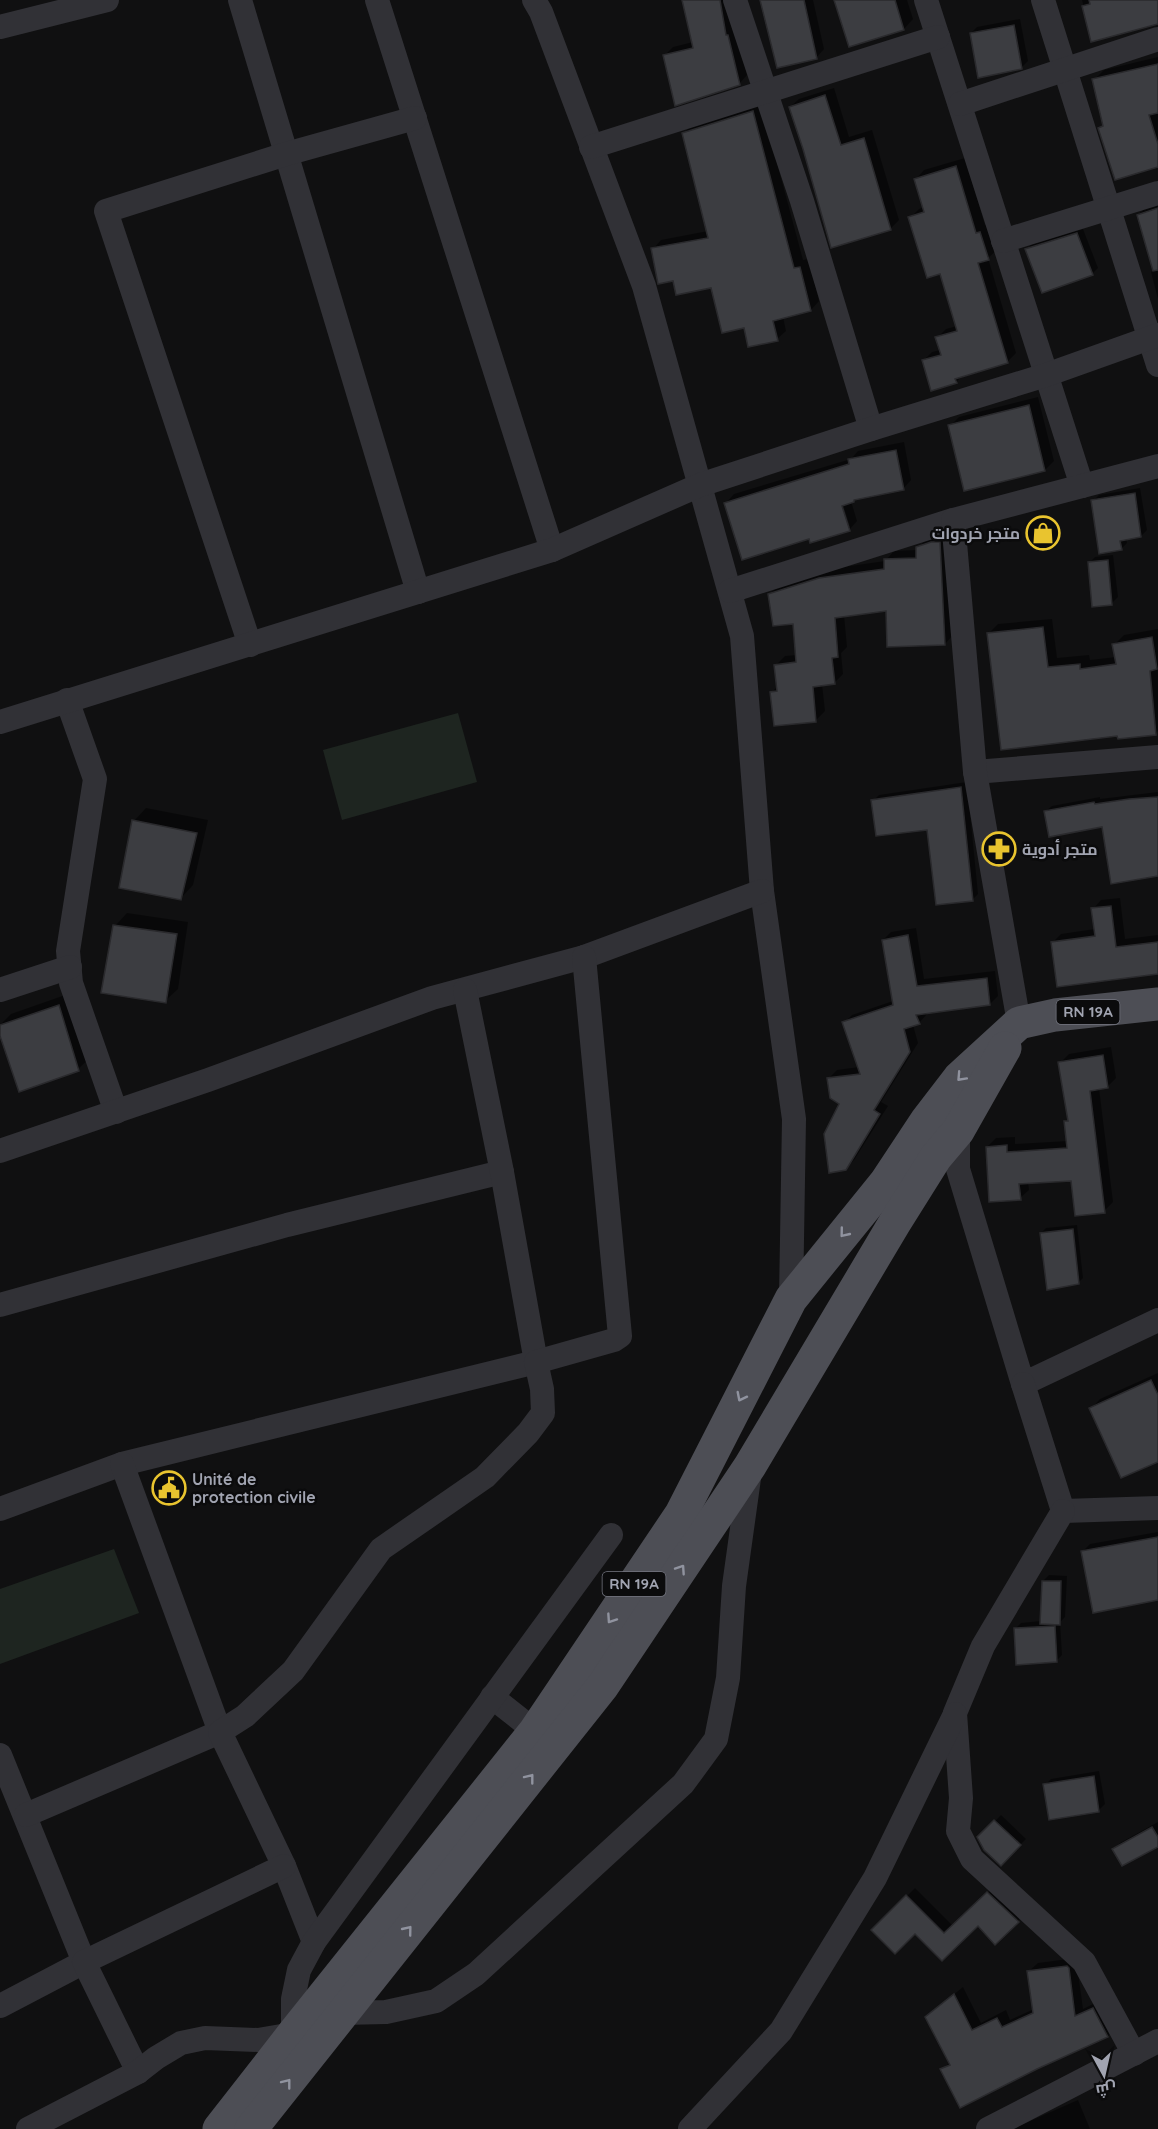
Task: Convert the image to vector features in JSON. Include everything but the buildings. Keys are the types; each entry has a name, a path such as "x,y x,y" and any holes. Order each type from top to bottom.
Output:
{"main road":[{"name":"RN 19A","path":"219,2129 535,1731 681,1514 791,1299 885,1183 926,1121 959,1078 1019,1023 1055,1016 1158,1004"},
{"name":"RN 19A","path":"251,2129 602,1687 750,1466 894,1224 936,1157 958,1131 1019,1023"}],"street":[{"path":"0,27 107,0"},
{"path":"240,0 418,592"},
{"path":"377,0 552,550"},
{"path":"534,0 541,12 644,286 742,636 762,891 794,1119 791,1299"},
{"path":"735,0 802,201 871,429"},
{"path":"926,0 1082,486"},
{"path":"1043,0 1109,208 1154,336 1158,365"},
{"path":"591,147 938,37"},
{"path":"960,104 1158,39"},
{"path":"250,645 106,211 286,154 415,118"},
{"path":"1003,241 1158,193"},
{"path":"0,722 552,550 700,485 1046,375 1154,336"},
{"path":"729,591 952,520 1158,466"},
{"path":"952,520 975,772 1019,1023"},
{"path":"68,700 95,779 68,951 71,983 116,1112"},
{"path":"975,772 1158,757"},
{"path":"0,1151 432,999 584,957 762,891"},
{"path":"0,1509 122,1464 536,1362 614,1340 620,1336 584,957"},
{"path":"0,990 70,968"},
{"path":"26,1815 220,1732 245,1716 293,1671 381,1550 485,1477 543,1413 542,1389 502,1172 465,990"},
{"path":"690,2129 781,2031 875,1878 955,1713 983,1646 1063,1511 958,1169 958,1131"},
{"path":"0,1305 287,1225 502,1172"},
{"path":"1023,1384 1158,1320"},
{"path":"122,1464 220,1732 284,1866 314,1942"},
{"path":"342,2013 386,2012 436,2001 476,1974 683,1784 716,1739 728,1678 734,1586 750,1466"},
{"path":"1063,1511 1158,1508"},
{"path":"28,2129 138,2072 182,2043 205,2038 258,2040 293,2034 293,1999 299,1970 314,1942 611,1535"},
{"path":"492,1697 535,1731"},
{"path":"955,1713 961,1798 958,1831 972,1859 1084,1962 1134,2054"},
{"path":"0,1755 84,1962 138,2072"},
{"path":"0,2006 84,1962 284,1866"},
{"path":"988,2129 1158,2042"}],"shaded area":[{"path":"458,713 477,782 342,820 323,750"},
{"path":"114,1549 139,1613 0,1664 0,1589"}],"place":[{"name":"متجر خردوات","path":"1043,533"},
{"name":"متجر أدوية","path":"999,849"},
{"name":"Unité de protection civile","path":"169,1488"}]}
